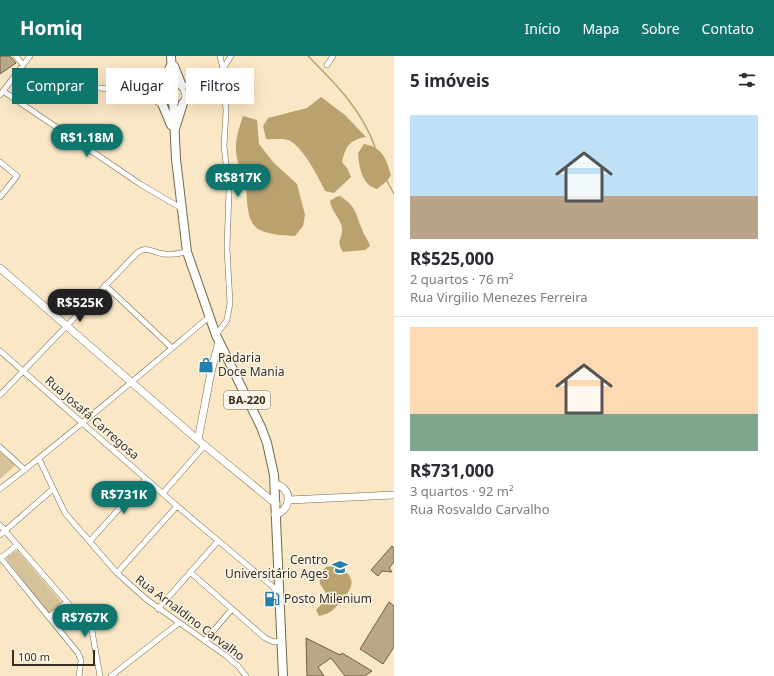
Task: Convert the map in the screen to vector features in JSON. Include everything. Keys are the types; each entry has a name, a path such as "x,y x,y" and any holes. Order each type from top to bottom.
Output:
{"main road":[{"path":"171,59 182,86"},
{"path":"174,131 183,103"},
{"name":"BA-220","path":"173,104 181,208 187,252 217,338 261,427 271,459 275,484 275,515 283,676"},
{"path":"162,105 174,131"}],"street":[{"path":"16,56 23,65"},
{"path":"21,68 30,56"},
{"path":"220,56 223,68"},
{"path":"224,68 231,56"},
{"path":"327,65 333,56"},
{"path":"12,79 1,93 140,184 181,208"},
{"path":"178,86 186,86"},
{"path":"162,105 173,110 180,107 185,96 182,86"},
{"path":"198,440 217,338 227,320 230,303 227,248 230,202 224,157 227,119 225,104"},
{"path":"0,162 17,176 0,197"},
{"path":"0,395 105,285 142,249 150,249 164,254 187,252"},
{"path":"0,268 198,440 276,504"},
{"path":"105,285 172,348"},
{"path":"0,489 82,424 131,381 209,317"},
{"name":"Rua Josafá Carregosa","path":"0,351 177,506 280,592"},
{"path":"163,493 205,445"},
{"path":"0,447 25,470"},
{"name":"Rua Arnaldino Carvalho","path":"39,459 65,513 117,574 158,609 205,641 238,666 246,676"},
{"path":"90,541 146,479"},
{"path":"275,484 281,486 286,491 289,500 286,509 275,515"},
{"path":"0,535 53,489"},
{"path":"289,500 394,495"},
{"path":"117,574 177,506"},
{"path":"0,525 92,631 100,676"},
{"path":"158,609 218,541"},
{"path":"17,545 0,558 80,657 79,676"},
{"path":"190,572 231,610 265,638 274,642 282,642"},
{"path":"49,617 66,602"},
{"path":"205,641 231,610"},
{"path":"111,676 179,623"}],"shaded area":[{"path":"321,97 345,115 366,137 352,142 347,148 342,162 347,168 351,177 334,193 325,191 310,162 299,148 288,140 266,139 263,126 268,118 307,108"},
{"path":"243,116 257,120 259,144 274,163 297,184 305,215 303,226 295,236 262,231 254,225 251,220 245,182 238,164 236,152 237,138"},
{"path":"364,144 370,145 382,154 391,175 387,181 377,189 368,184 360,169 358,153"},
{"path":"340,196 353,207 355,211 370,246 365,250 343,252 341,248 339,243 342,227 332,209 330,201"},
{"path":"0,449 16,465 0,479"},
{"path":"17,550 62,603 49,614 6,558"},
{"path":"337,565 350,577 352,581 350,589 334,609 327,614 319,616 316,610 324,601 326,593 320,584 319,575 326,567"}],"building":[{"path":"0,56 10,56 16,63 0,74"},
{"path":"392,546 394,548 394,562 389,568 392,572 382,571 378,576 371,570"},
{"path":"389,602 394,606 394,647 383,664 360,649"},
{"path":"306,638 340,655 342,653 372,671 365,676 345,676 331,658 318,667 324,676 307,676"}],"waterway":[{"path":"308,56 347,98 363,121 375,147"},
{"path":"387,181 394,194"}],"place":[{"name":"Padaria Doce Mania","path":"206,365"},
{"name":"Centro Universitário Ages","path":"340,567"},
{"name":"Posto Milenium","path":"272,599"}]}
